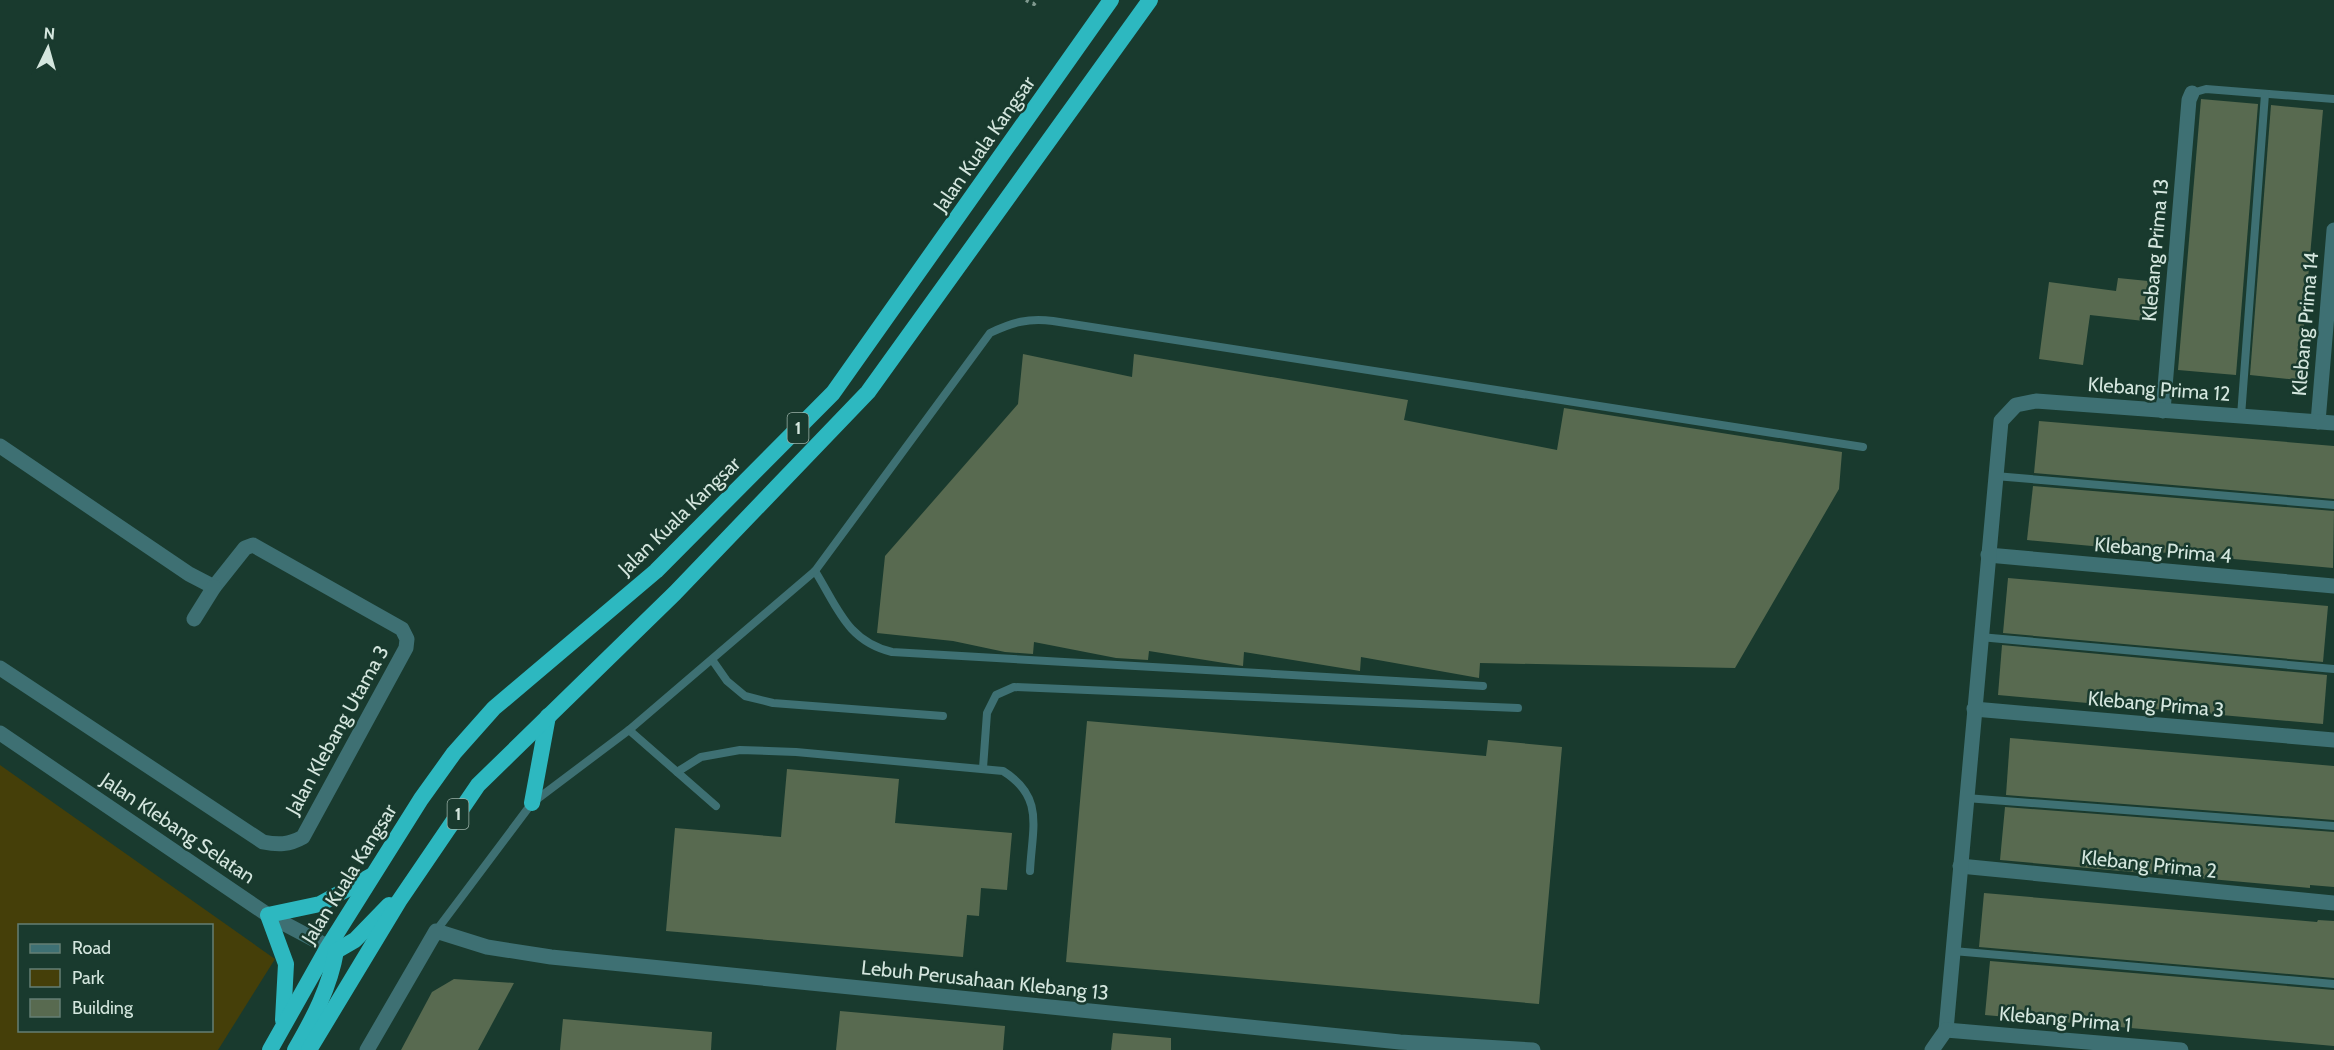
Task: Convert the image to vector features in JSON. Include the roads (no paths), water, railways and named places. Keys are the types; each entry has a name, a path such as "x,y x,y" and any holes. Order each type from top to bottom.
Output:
{"highway":[{"name":"Jalan Kuala Kangsar","path":"270,1050 332,949 374,874 448,762 494,708 656,571 833,393 1112,0"},
{"name":"1","path":"309,1050 411,883 478,785 675,593 867,392 1150,0"},
{"path":"532,803 548,716"},
{"path":"282,1028 286,964 268,915 320,904 374,874"},
{"path":"295,1050 313,1019 333,971 332,949 355,940 411,883"}],"street":[{"name":"Klebang Prima 13","path":"2163,411 2188,111 2192,93"},
{"name":"Klebang Prima 14","path":"2318,422 2334,230"},
{"name":"Klebang Prima 12","path":"1995,476 1998,432 2007,412 2025,402 2334,423"},
{"path":"0,446 189,574 214,587 194,619"},
{"path":"1932,1050 1946,1030 1995,476"},
{"name":"Jalan Klebang Utama 3","path":"0,668 263,842 276,845 291,843 303,837 406,648 406,635 402,630 253,545 245,548 214,587"},
{"name":"Klebang Prima 4","path":"1988,555 2334,586"},
{"name":"Klebang Prima 3","path":"1974,709 2334,740"},
{"name":"Jalan Klebang Selatan","path":"0,733 268,915 332,949"},
{"name":"Klebang Prima 2","path":"1960,866 2334,903"},
{"path":"367,1050 436,931"},
{"name":"Lebuh Perusahaan Klebang 13","path":"436,931 487,947 551,957 1401,1046 1533,1050"},
{"name":"Klebang Prima 1","path":"1946,1030 2181,1050"}],"lane":[{"path":"2192,93 2197,89 2334,99"},
{"path":"2241,416 2265,94"},
{"path":"436,931 532,803 629,730 815,572 990,333 1014,321 1053,321 1863,447"},
{"path":"1995,476 2334,505"},
{"path":"815,572 851,630 872,647 892,652 1483,686"},
{"path":"1980,638 2334,669"},
{"path":"713,661 727,681 745,696 773,704 943,716"},
{"path":"983,768 987,713 996,695 1014,687 1518,708"},
{"path":"629,730 716,806"},
{"path":"677,772 701,757 740,750 796,752 1003,771 1021,782 1033,806 1030,871"},
{"path":"1966,798 2334,826"},
{"path":"1953,951 2334,984"}]}
